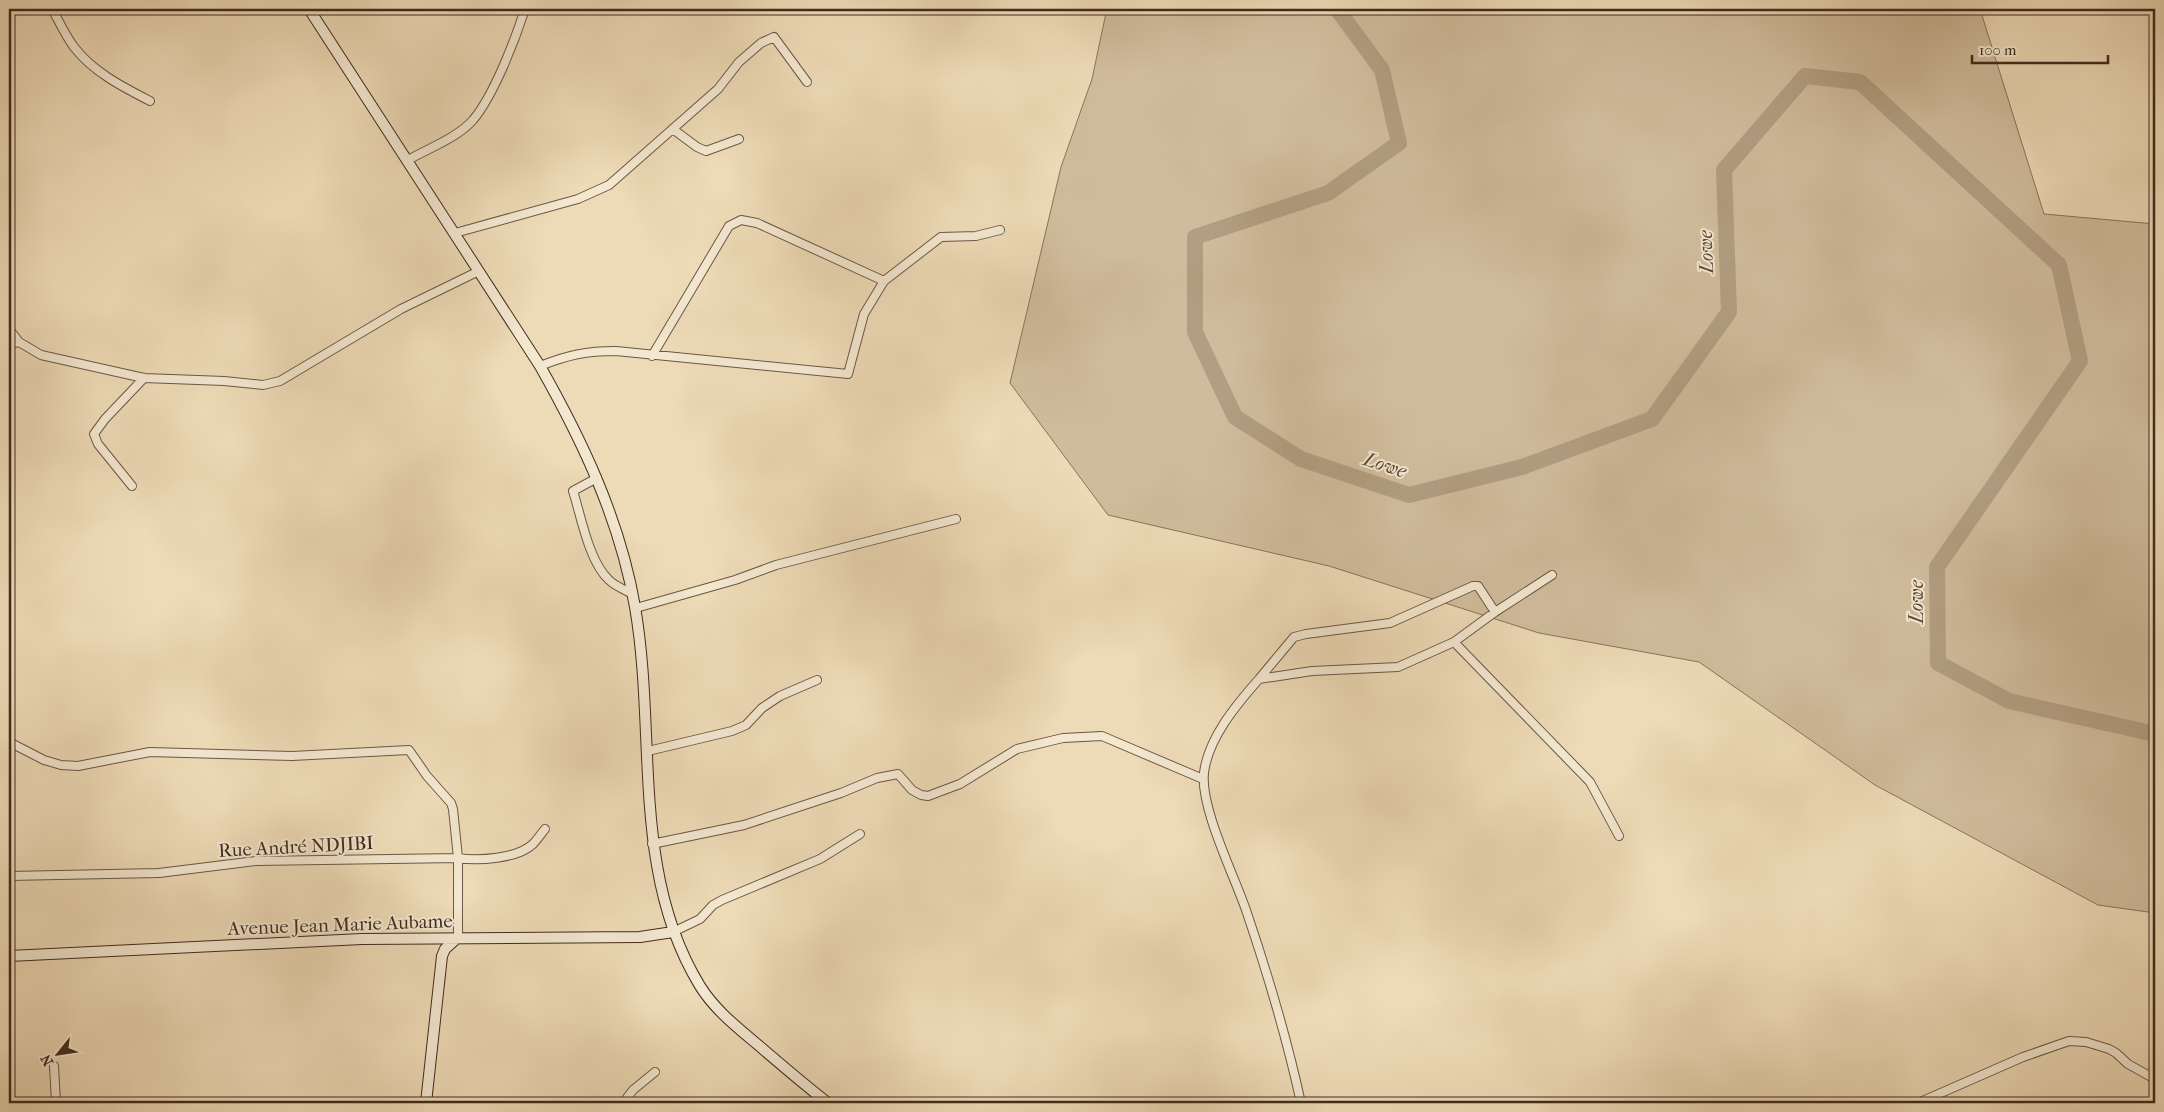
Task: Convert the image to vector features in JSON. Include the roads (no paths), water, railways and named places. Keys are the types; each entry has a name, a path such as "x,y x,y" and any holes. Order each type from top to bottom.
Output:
{"street":[{"path":"52,9 73,46 89,64 122,86 150,101"},
{"path":"310,9 540,366 574,426 597,478 620,542 636,608 648,751 652,844 673,932 692,972 716,1007 828,1103"},
{"path":"408,160 459,132 473,120 482,107 509,53 525,9"},
{"path":"455,233 578,199 609,185 674,130 718,89 739,62 761,43 774,38 806,82"},
{"path":"674,130 697,147 706,151 739,139"},
{"path":"652,356 729,226 741,220 757,223 884,281"},
{"path":"540,366 565,356 588,351 616,351 848,374 864,314 884,281 941,237 976,236 1000,230"},
{"path":"9,330 19,342 41,355 144,378 224,381 263,386 280,382 401,309 479,270"},
{"path":"9,344 19,342"},
{"path":"132,486 98,444 94,434 105,419 144,378"},
{"path":"597,478 573,491 580,515 601,571 612,582 633,594"},
{"path":"636,608 716,586 776,565 956,518"},
{"path":"1259,679 1312,671 1398,667 1454,642 1495,612 1552,575"},
{"path":"1300,1103 1281,1025 1248,914 1212,818 1203,788 1206,762 1220,729 1234,708 1294,637 1390,624 1473,586 1478,586 1484,591 1495,612"},
{"path":"1454,642 1590,782 1619,836"},
{"path":"648,751 732,731 746,725 762,708 780,696 817,680"},
{"path":"652,844 744,825 841,793 869,781 898,774 912,790 921,795 928,796 960,784 1017,749 1063,738 1102,736 1203,780"},
{"path":"9,742 44,760 78,766 150,752 292,756 409,750 427,776 451,803 455,816 458,858 457,939 445,949 442,956 426,1103"},
{"name":"Rue André NDJIBI","path":"9,876 159,873 256,861 458,858 474,861 514,854 532,845 545,829"},
{"path":"673,932 700,919 713,905 722,900 820,859 860,834"},
{"name":"Avenue Jean Marie Aubame","path":"9,956 362,939 640,938 673,932"},
{"path":"427,938 442,956"},
{"path":"1918,1103 2023,1057 2069,1041 2086,1042 2109,1049 2128,1064 2153,1078 2155,1082"},
{"path":"54,1066 56,1103"},
{"path":"623,1103 633,1090 655,1072"},
{"path":"2155,1097 2155,1103"}],"waterway":[{"name":"Lowe","path":"1337,9 1382,70 1399,143 1328,193 1195,237 1195,332 1235,417 1301,459 1409,495 1522,467 1652,419 1729,312 1724,170 1805,76 1860,82 2059,265 2080,361 1937,567 1938,663 2009,701 2155,734"}]}
